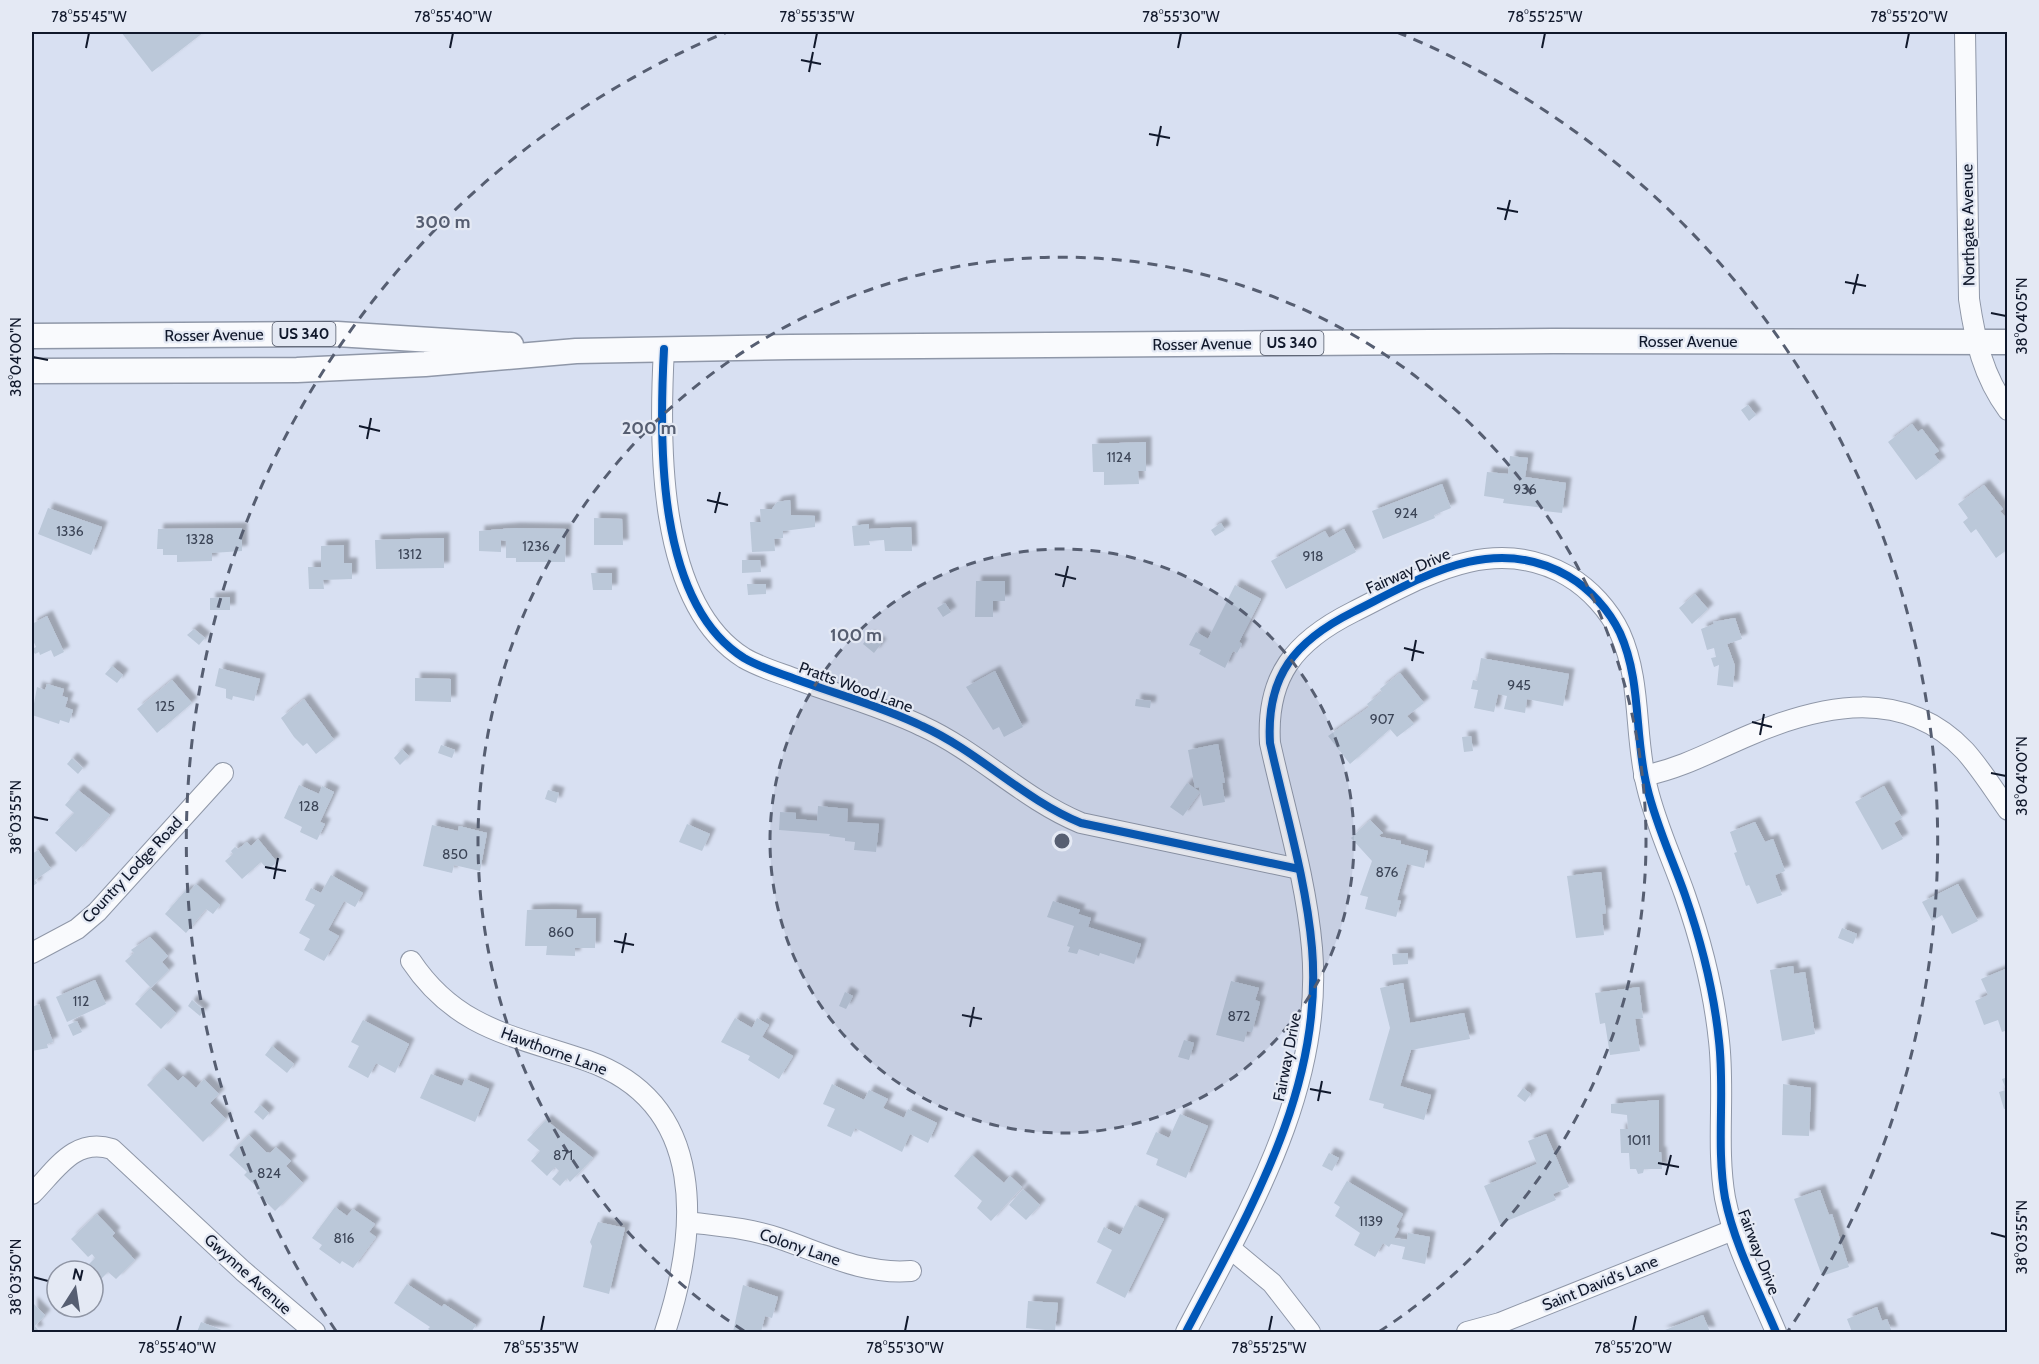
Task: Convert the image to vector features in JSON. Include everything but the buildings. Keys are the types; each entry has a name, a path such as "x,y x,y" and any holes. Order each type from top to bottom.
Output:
{"main road":[{"name":"Rosser Avenue","path":"32,336 337,334 576,351"},
{"name":"Rosser Avenue","path":"32,371 297,370 425,364 576,351 664,349 1553,341 2007,342"}],"street":[{"name":"Northgate Avenue","path":"1965,32 1969,299 1976,342 1993,389 2007,410"},
{"name":"Pratts Wood Lane","path":"664,349 660,423 663,472 670,521 696,607 723,642 761,667 921,725 951,740 1055,812 1081,823 1299,869"},
{"name":"Fairway Drive","path":"1186,1332 1266,1179 1287,1123 1309,1032 1312,951 1299,869 1270,743 1268,719 1278,678 1291,657 1308,639 1329,624 1441,568 1467,561 1494,558 1521,560 1550,568 1587,590 1607,612 1620,632 1629,658 1636,695 1644,776 1656,825 1684,894 1701,947 1714,1016 1723,1088 1721,1161 1725,1197 1733,1230 1776,1332"},
{"path":"1644,776 1700,759 1784,721 1821,711 1879,706 1912,714 1942,731 1978,767 2007,810"},
{"name":"Country Lodge Road","path":"32,953 77,929 97,912 223,773"},
{"name":"Hawthorne Lane","path":"411,962 434,992 466,1017 521,1040 590,1062 639,1089 658,1110 685,1165 687,1222 683,1262 665,1332"},
{"name":"Gwynne Avenue","path":"32,1194 75,1150 89,1145 100,1145 112,1149 306,1330"},
{"name":"Colony Lane","path":"687,1222 751,1231 866,1270 889,1273 911,1271"},
{"name":"Saint David's Lane","path":"1467,1332 1500,1323 1733,1230"},
{"path":"1231,1249 1272,1283 1310,1332"}],"cycle path":[{"path":"664,349 662,386 664,472 669,517 679,560 694,599 715,633 744,658 757,665 876,707 922,726 963,749 1020,789 1081,823 1299,869"},
{"path":"1186,1332 1234,1242 1277,1148 1294,1100 1306,1051 1313,1000 1309,922 1300,871 1270,743 1270,719 1279,680 1288,663 1315,635 1353,612 1431,574 1485,559 1512,558 1540,564 1568,576 1584,587 1610,616 1627,652 1635,690 1640,748 1647,787 1696,930 1714,1004 1721,1061 1721,1159 1725,1198 1740,1249 1776,1332"}]}
